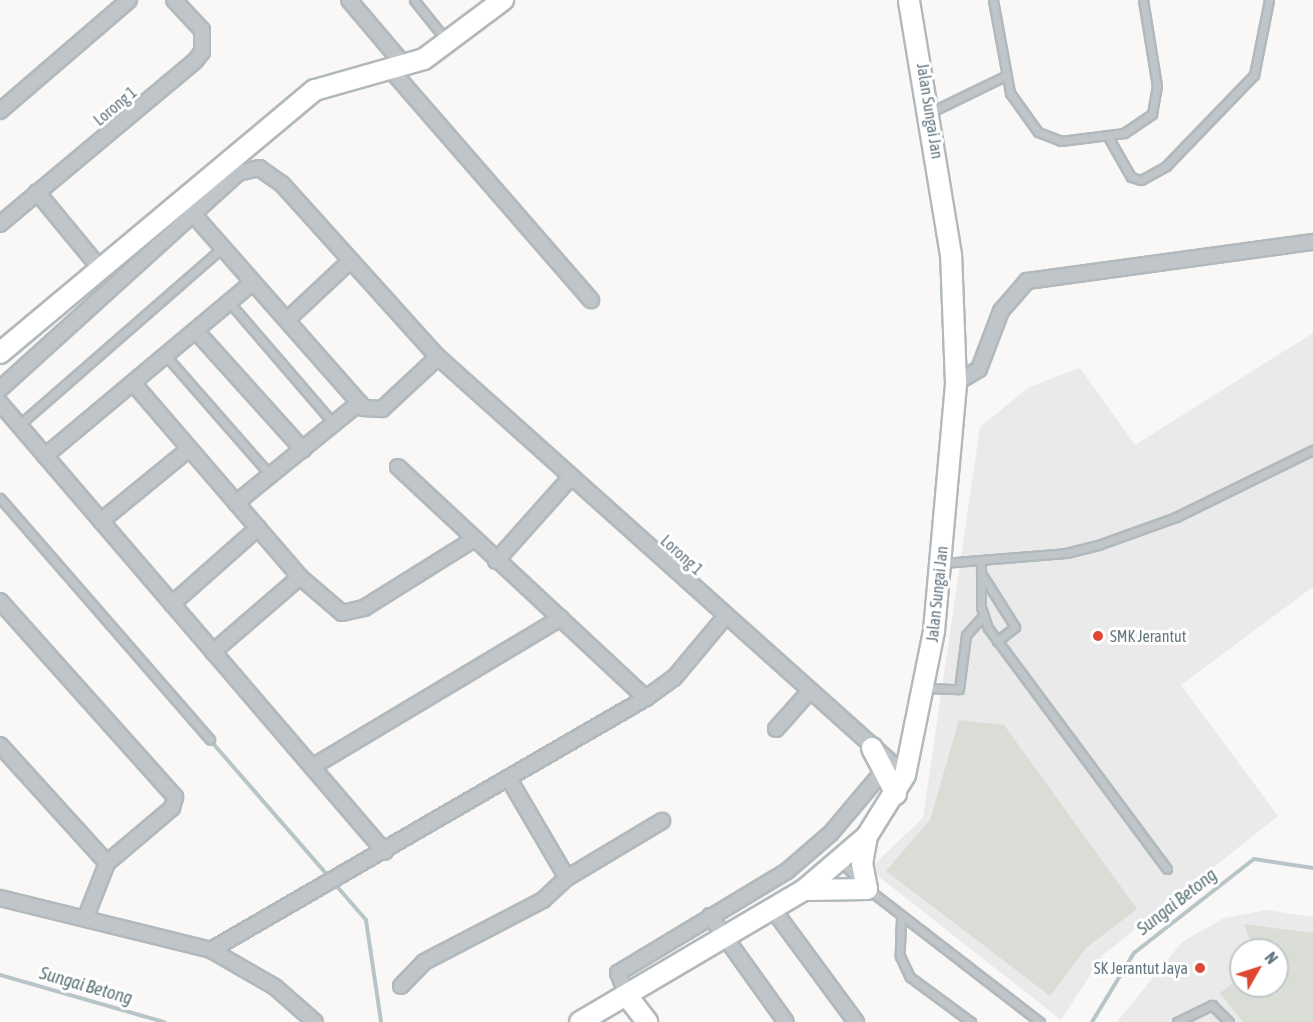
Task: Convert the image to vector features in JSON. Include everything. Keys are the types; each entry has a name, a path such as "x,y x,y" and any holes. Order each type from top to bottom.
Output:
{"main road":[{"name":"Jalan Sungai Jan","path":"580,1022 804,890 867,836 896,795 905,775 926,688 956,383 951,255 931,111 909,0"},
{"path":"0,352 98,266 315,90 398,68 449,43 494,3"},
{"path":"869,746 884,750 912,746"},
{"path":"869,746 886,768 896,795"},
{"path":"804,890 867,889 862,864 867,836"},
{"path":"627,996 647,1022"}],"street":[{"path":"0,111 129,0"},
{"name":"Lorong 1","path":"0,224 202,52 202,30 174,0"},
{"path":"349,0 398,68 591,300"},
{"name":"Lorong 1","path":"0,389 238,173 259,168 282,183 438,357 808,693 905,775"},
{"path":"37,192 98,266"},
{"path":"193,214 359,403 382,409 438,357"},
{"path":"956,383 980,369 1001,310 1027,281 1313,242"},
{"path":"287,320 350,261"},
{"path":"45,456 134,384 253,282"},
{"path":"196,331 303,450"},
{"path":"134,384 300,577 336,609 352,613 473,540"},
{"path":"0,403 385,852"},
{"path":"236,503 359,403"},
{"path":"101,521 189,449"},
{"path":"398,467 473,540 646,698"},
{"path":"496,561 571,477"},
{"path":"172,603 258,528"},
{"path":"213,652 300,577"},
{"path":"0,601 175,797 172,808 107,863 86,917"},
{"path":"211,950 313,887 385,852 646,698 690,662 725,617"},
{"path":"312,767 561,618"},
{"path":"776,729 808,693"},
{"path":"0,745 107,863"},
{"path":"627,996 618,973 787,871 831,833 886,768"},
{"path":"509,778 567,878"},
{"path":"401,986 424,962 543,900 567,878 662,821"},
{"path":"0,898 86,917 211,950 275,987 315,1022"},
{"path":"772,908 856,1022"},
{"path":"710,916 723,939 786,1022"}],"lane":[{"path":"414,0 449,43"},
{"path":"993,0 1005,76 1026,121 1048,138 1107,135 1145,123 1156,103 1143,0"},
{"path":"1107,135 1131,177 1141,180 1166,166 1254,75 1269,0"},
{"path":"931,111 1005,76"},
{"path":"19,425 223,247"},
{"path":"229,302 334,424"},
{"path":"166,356 271,476"},
{"path":"940,563 1098,545 1176,517 1313,450"},
{"path":"0,498 210,740"},
{"path":"981,560 983,616 997,641 1167,869"},
{"path":"981,573 1013,621 1012,631 997,641"},
{"path":"926,688 959,689 966,635 983,616"},
{"path":"840,861 867,889 902,918 1040,1022"},
{"path":"902,918 900,956 910,977 971,1022"},
{"path":"1177,1022 1212,1005 1229,1022"}],"shaded area":[{"name":"SMK Jerantut","path":"1313,333 1313,587 1181,685 1278,816 1103,955 1061,1020 869,869 923,818 980,427 1029,387 1080,368 1135,445"},
{"path":"959,720 1004,725 1137,909 1086,948 1050,996 886,871 930,820"},
{"name":"SK Jerantut Jaya","path":"1267,910 1313,917 1313,1022 1117,1022 1182,942 1224,918"},
{"path":"1244,924 1313,933 1313,1022 1243,1022 1220,993 1229,986 1229,998 1289,998 1289,938 1249,938"}],"waterway":[{"path":"210,740 329,877"},
{"name":"Sungai Betong","path":"1092,1022 1134,953 1254,859 1313,868"},
{"path":"334,883 366,920 381,1022"},
{"name":"Sungai Betong","path":"0,975 164,1022"}],"place":[{"name":"SMK Jerantut","path":"1098,636"},
{"name":"SK Jerantut Jaya","path":"1200,968"}]}
